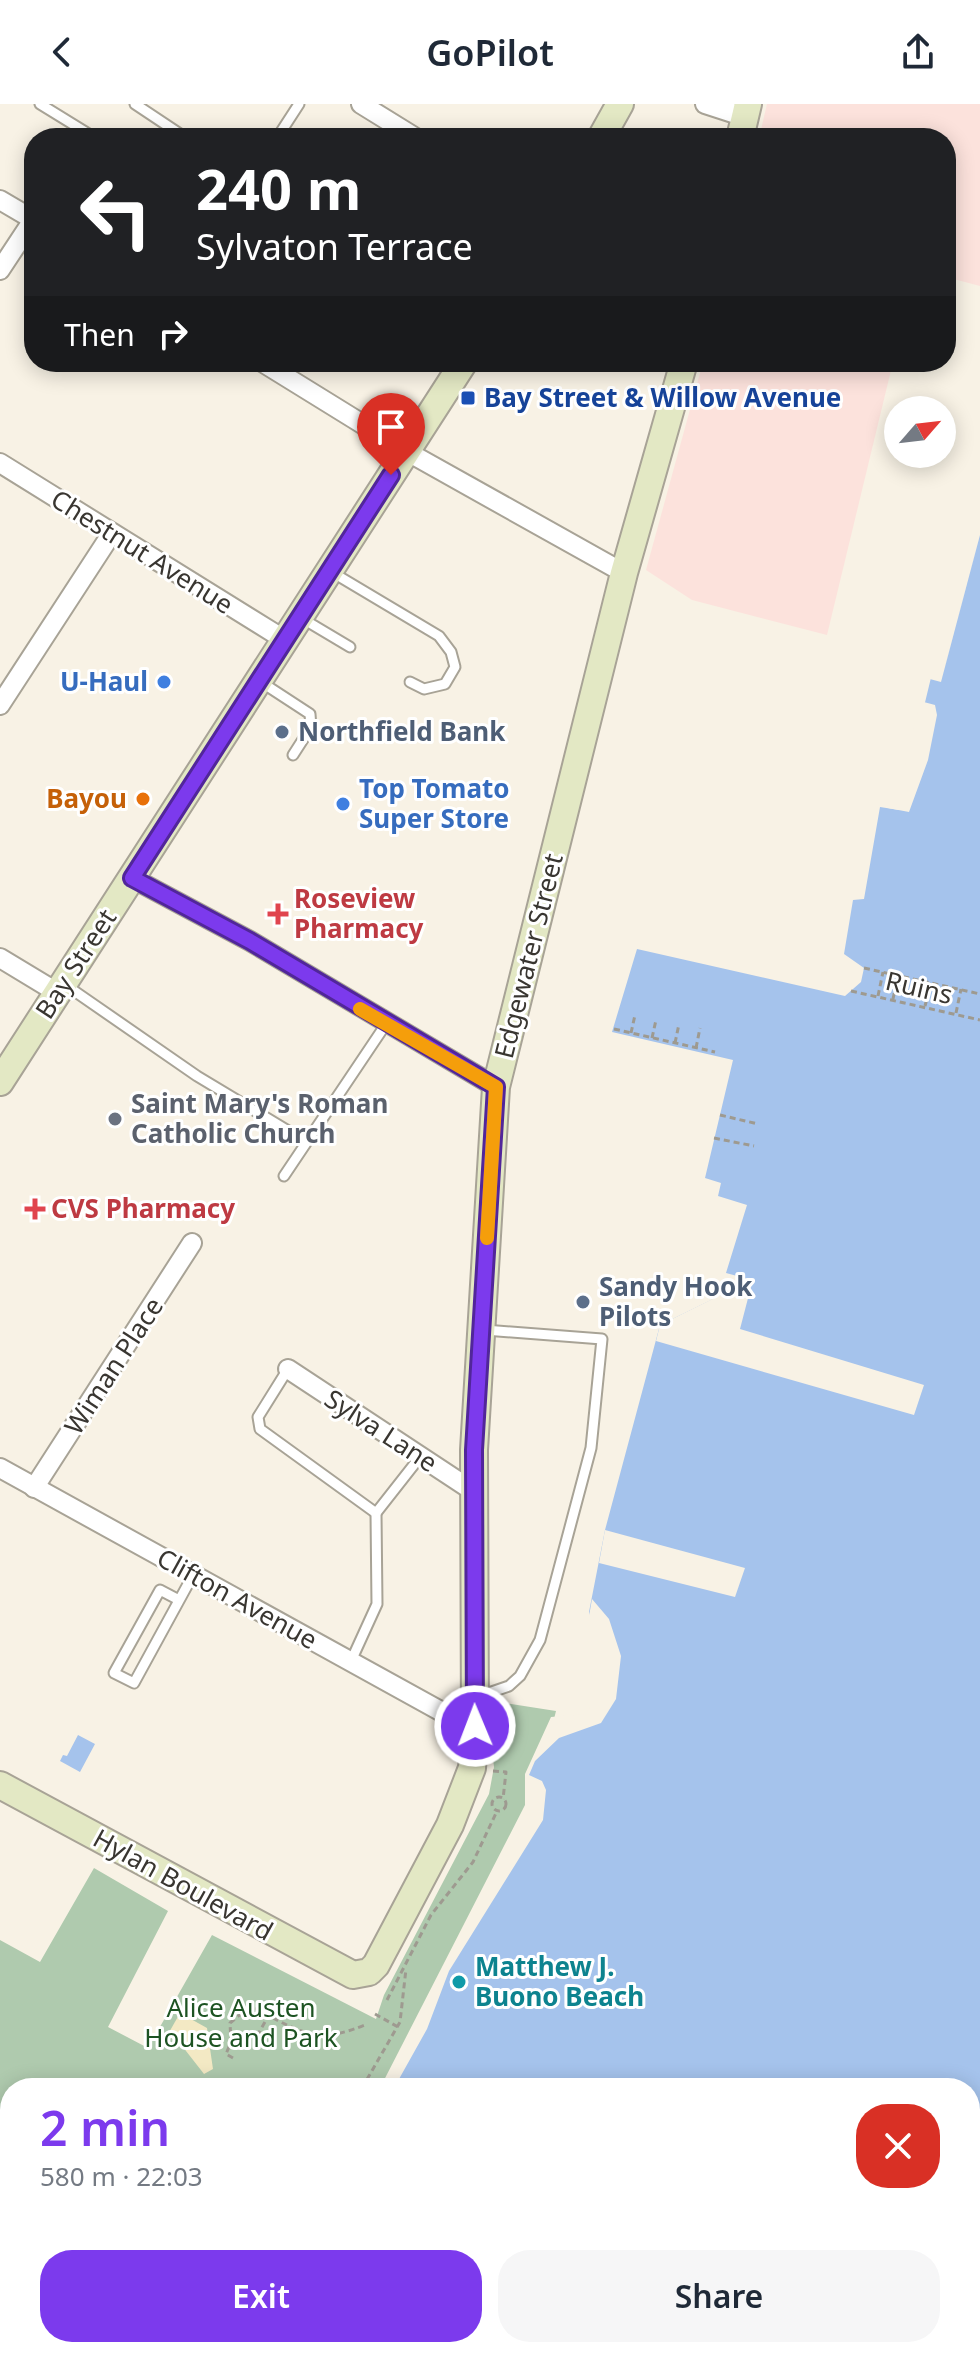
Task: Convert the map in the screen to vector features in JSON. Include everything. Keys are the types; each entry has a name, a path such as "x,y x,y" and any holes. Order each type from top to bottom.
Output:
{"street":[{"path":"361,104 400,128"},
{"path":"607,128 620,104"},
{"path":"705,104 745,120"},
{"path":"0,200 24,215"},
{"path":"0,270 24,234"},
{"path":"278,372 406,451 624,573"},
{"name":"Bay Street","path":"0,1082 457,372"},
{"name":"Edgewater Street","path":"369,1972 381,1956 450,1825 472,1768 475,1726 473,1491 496,1087 624,573 681,372"},
{"name":"Chestnut Avenue","path":"0,463 285,640"},
{"path":"2,698 112,533"},
{"path":"132,878 250,941 496,1087"},
{"path":"0,958 61,988"},
{"name":"Wiman Place","path":"34,1488 192,1243"},
{"name":"Sylva Lane","path":"288,1369 473,1491"},
{"name":"Clifton Avenue","path":"0,1468 453,1718 475,1726"},
{"name":"Hylan Boulevard","path":"0,1785 341,1969 353,1975 369,1972"}],"lane":[{"path":"40,104 79,128"},
{"path":"135,104 171,128"},
{"path":"283,128 299,104"},
{"path":"329,571 444,640 455,667 450,678 431,689 410,682"},
{"path":"300,617 350,647"},
{"path":"259,681 310,714 311,727 293,755"},
{"path":"61,988 305,1141"},
{"path":"284,1176 386,1024"},
{"path":"475,1698 509,1686 520,1676 540,1640 591,1448 602,1339 481,1329"},
{"path":"288,1369 258,1417 260,1429 376,1513"},
{"path":"351,1661 377,1604 376,1513 420,1457"},
{"path":"179,1600 160,1590 114,1673 134,1683 193,1575"}],"path":[{"name":"Ruins","path":"864,968 980,994"},
{"path":"877,997 883,972"},
{"path":"893,1001 898,976"},
{"path":"925,1008 931,983"},
{"path":"955,1015 961,989"},
{"name":"Ruins","path":"851,991 980,1020"},
{"path":"631,1033 635,1015"},
{"path":"652,1038 656,1020"},
{"path":"675,1043 679,1024"},
{"path":"696,1048 700,1028"},
{"path":"614,1029 715,1052"},
{"path":"720,1115 758,1124"},
{"path":"714,1138 754,1146"},
{"path":"387,2000 431,1915 473,1862 497,1811 506,1807 503,1799 506,1772 493,1771"},
{"path":"497,1811 493,1802 497,1798 503,1799"},
{"path":"368,2078 398,2027 403,2010 406,1966"},
{"path":"233,2058 226,2054 232,2019 241,2011 253,2008 315,2036 342,2033 365,2025"},
{"path":"375,2014 398,2027"},
{"path":"257,2036 269,2015"}],"shaded area":[{"path":"767,104 980,104 980,286 956,280 956,128 761,128"},
{"path":"700,372 891,372 827,635 692,600 646,570"}],"green space":[{"name":"Alice Austen House and Park","path":"491,1701 556,1711 529,1806 389,2078 0,2078 0,1940 40,1962 94,1868 168,1911 108,2027 148,2048 212,1935 376,2019 384,1995 489,1794 494,1767 486,1703"}],"sand":[{"path":"180,2013 207,2028 213,2069 204,2074 179,2042 167,2036"}],"water":[{"path":"980,475 980,2078 389,2078 529,1806 528,1775 554,1719 588,1718 596,1703 597,1642 589,1612 605,1530 660,1325 752,1280 726,1273 747,1205 718,1196 721,1183 705,1178 733,1060 612,1032 637,949 845,996 861,982 864,968 844,954 853,900 864,899 880,807 899,810"},
{"path":"78,1735 95,1744 80,1772 60,1761 63,1755 67,1756"}],"pier":[{"path":"980,471 980,535 941,682 926,678 976,474"},
{"path":"920,701 935,705 937,715 928,760 909,812 888,808 889,805 896,806"},
{"path":"753,1279 740,1329 924,1385 914,1415 656,1341 660,1325"},
{"path":"605,1530 745,1568 735,1597 599,1563"},
{"path":"592,1599 609,1619 621,1656 616,1699 601,1723 559,1738 535,1761 529,1775 542,1781 546,1790 543,1820 449,1971 427,2029 400,2078 385,2078 525,1805 525,1774 551,1717 586,1714 593,1702 596,1679 588,1622"}],"slow traffic":[{"path":"360,1009 496,1087 487,1238"}],"place":[{"name":"Bay Street & Willow Avenue","path":"468,398"},
{"name":"U-Haul","path":"164,682"},
{"name":"Northfield Bank","path":"282,732"},
{"name":"Bayou","path":"143,799"},
{"name":"Top Tomato Super Store","path":"343,804"},
{"name":"Roseview Pharmacy","path":"278,914"},
{"name":"Saint Mary's Roman Catholic Church","path":"115,1119"},
{"name":"CVS Pharmacy","path":"35,1209"},
{"name":"Sandy Hook Pilots","path":"583,1302"},
{"name":"Matthew J. Buono Beach","path":"459,1982"}],"route":[{"path":"391,475 132,878 250,941 496,1087 474,1450 475,1726"}]}
